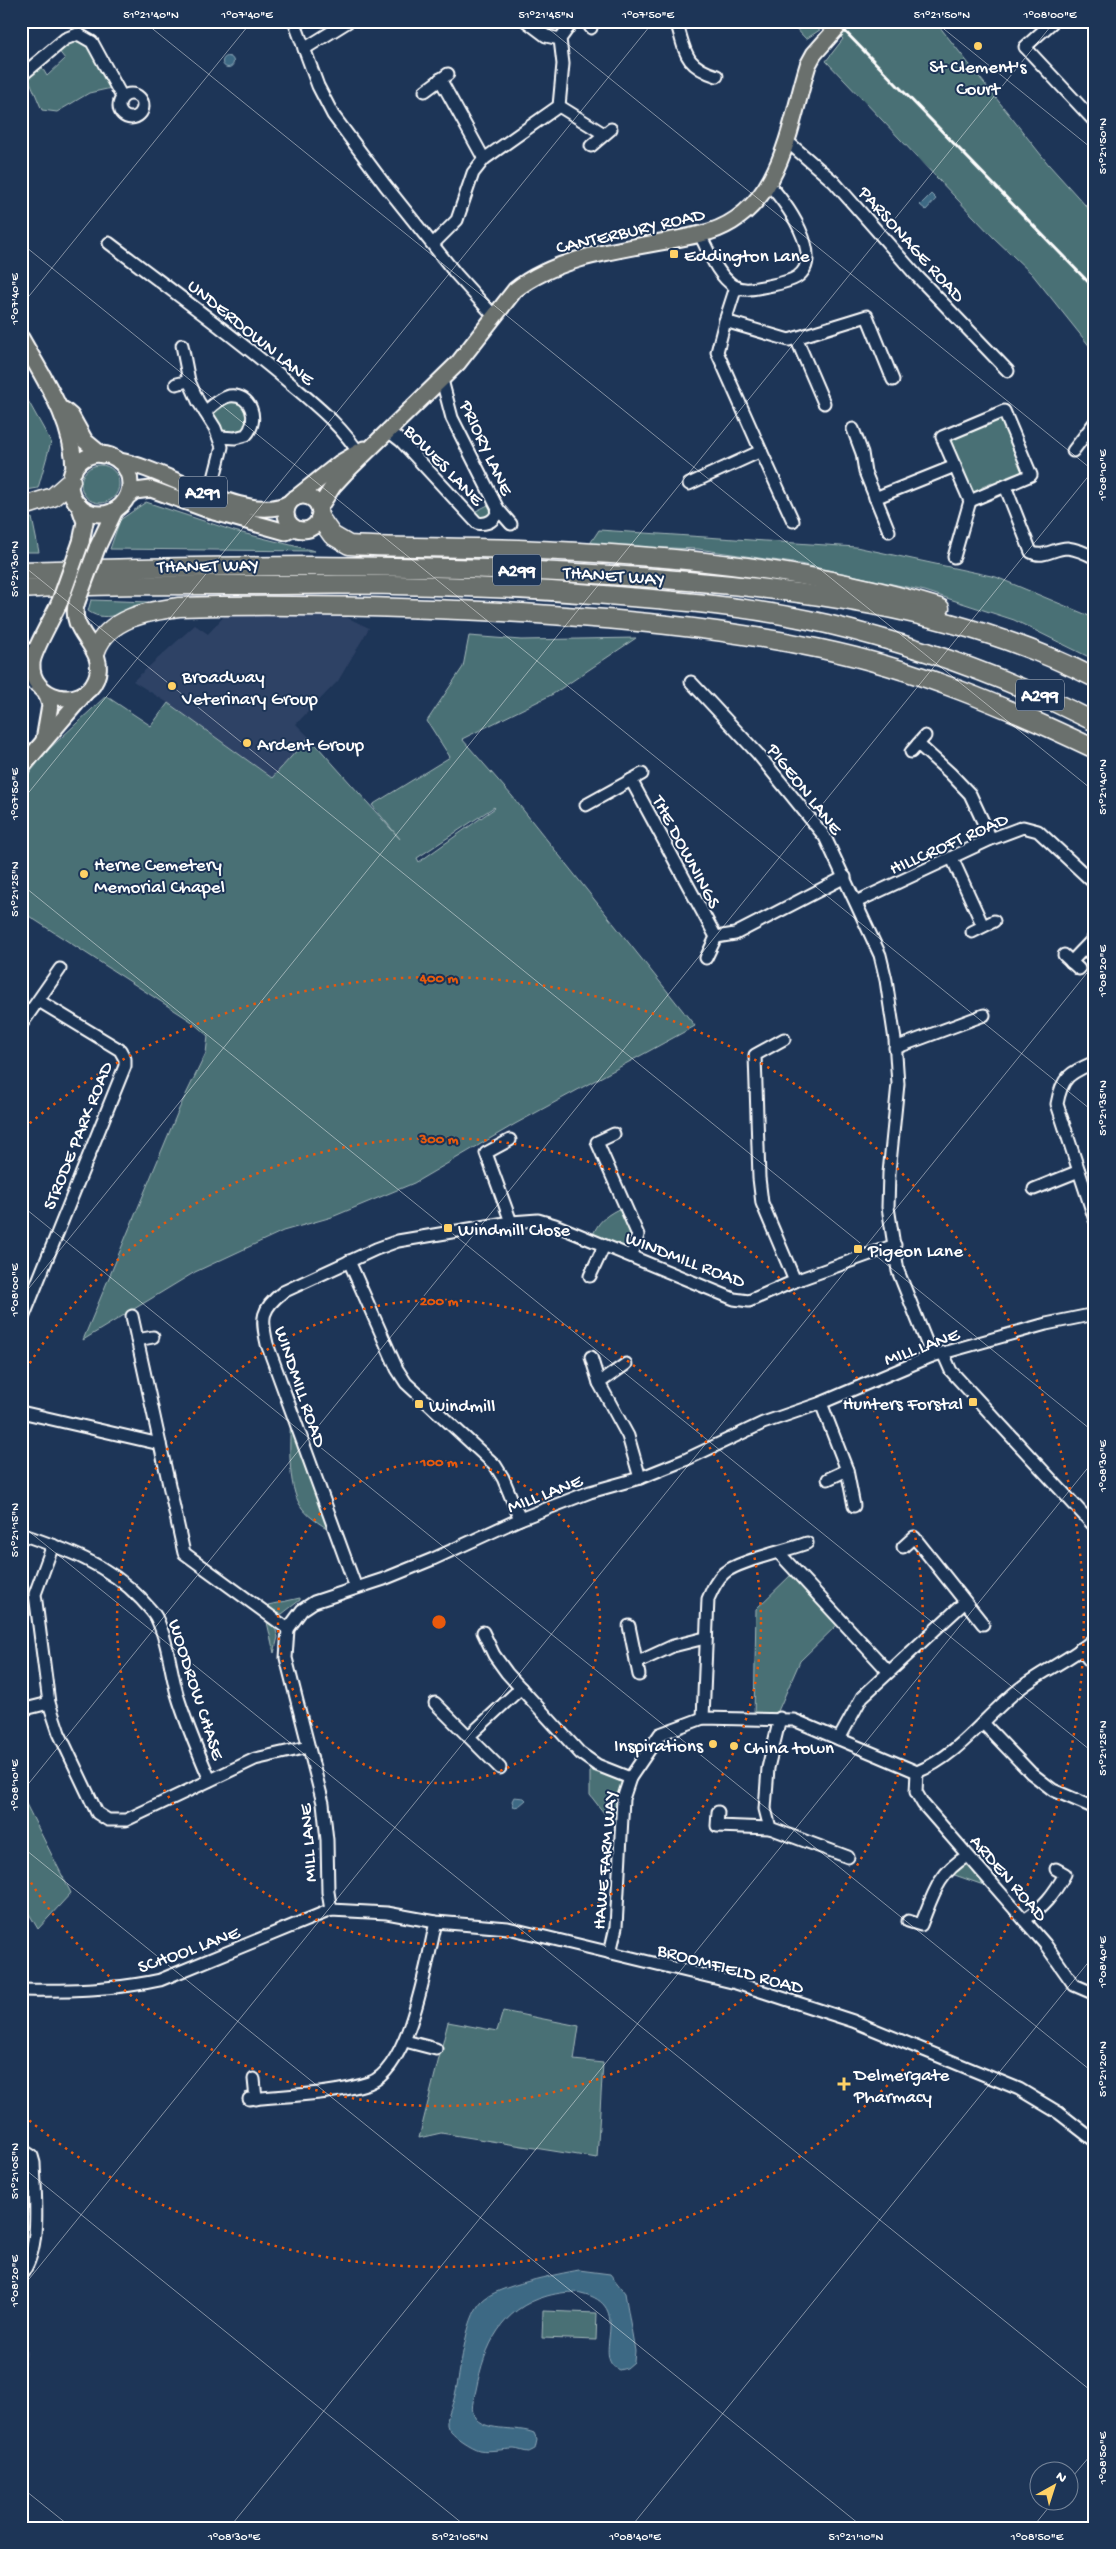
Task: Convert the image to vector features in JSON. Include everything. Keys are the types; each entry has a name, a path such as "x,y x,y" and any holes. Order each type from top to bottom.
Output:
{"highway":[{"path":"21,507 53,498 72,476"},
{"name":"A299","path":"320,513 332,535 349,545 519,549 652,557 786,574 913,600 986,623 1006,640"},
{"name":"THANET WAY","path":"21,570 339,565 599,574 734,585 833,598 910,612 1006,640 1095,678"},
{"name":"THANET WAY","path":"21,588 365,584 566,592 720,605 821,623 900,644 984,672 1054,701 1095,722"},
{"name":"A299","path":"96,651 102,636 115,626 165,609 211,606 414,608 570,616 675,626 822,649 907,672 974,695 1095,749"},
{"path":"361,622 373,615 414,608"}],"main road":[{"name":"CANTERBURY ROAD","path":"293,500 374,444 458,363 493,315 515,290 530,278 547,269 573,261 700,235 722,228 735,220 768,184 788,142 808,66 814,54 843,21"},
{"path":"21,338 59,406 72,448 74,498 79,505 84,522 81,542 60,602 40,643 32,665 33,676 44,691 50,705 44,740"},
{"path":"21,768 92,686 98,674 99,666 96,651 84,637 76,620 77,602 97,548 115,510 127,497 129,478 119,461 102,455 85,440 70,416 59,406"},
{"name":"CANTERBURY ROAD","path":"320,513 333,486 360,454"},
{"path":"72,476 86,458 102,455"},
{"name":"A291","path":"119,461 132,463 210,494 249,506 268,510 278,509 293,500"},
{"name":"THANET WAY","path":"127,497 134,491 151,489 238,519 286,532 294,528"},
{"path":"294,528 289,524 286,514 293,500 310,498 320,513"},
{"path":"79,505 92,513 108,513 115,510"},
{"name":"A291","path":"294,528 304,531 310,529 320,513"},
{"path":"44,691 56,698 67,699 86,692"}],"street":[{"path":"294,21 318,86 355,147 493,315"},
{"path":"304,49 349,21"},
{"path":"526,21 546,36 560,39"},
{"path":"433,244 457,220 473,172 484,158 559,106 563,64 560,39 573,21"},
{"path":"676,21 687,58 703,72 717,76"},
{"path":"1054,21 1025,47 1095,122"},
{"path":"21,76 65,39 78,34 92,42 122,97"},
{"path":"425,90 444,76 484,158"},
{"path":"559,106 607,132 591,146"},
{"name":"PARSONAGE ROAD","path":"788,142 834,182 914,274 1008,371"},
{"path":"700,235 717,266 727,280 736,287 753,289 796,278 805,267 807,249 798,228 782,200 768,184"},
{"name":"UNDERDOWN LANE","path":"109,243 215,322 312,401 336,422 360,454"},
{"path":"736,287 725,321 718,352 793,521"},
{"path":"725,321 790,340 867,316 893,380"},
{"path":"796,338 824,404"},
{"path":"182,345 189,381 220,437 223,451 210,494"},
{"name":"PRIORY LANE","path":"442,380 452,418 498,509 512,524"},
{"path":"176,384 189,381"},
{"path":"205,412 219,400 229,396 238,397 247,403 253,412 254,422 246,435 235,438 220,437"},
{"path":"954,557 970,501 942,437 1004,411 1031,474 970,501"},
{"path":"1073,451 1094,423"},
{"path":"853,429 875,498 890,531"},
{"name":"BOWES LANE","path":"387,430 401,441 477,523 489,523 495,518 498,509"},
{"path":"689,484 761,451"},
{"path":"875,498 954,466"},
{"path":"1005,486 1031,552 1042,555 1067,548 1078,550 1095,558"},
{"path":"21,655 40,643"},
{"path":"21,678 44,691"},
{"name":"PIGEON LANE","path":"691,682 740,733 825,836 880,955 886,980 898,1084 888,1207 898,1271 908,1298 937,1355 1095,1527"},
{"path":"918,744 970,794 990,839"},
{"name":"THE DOWNINGS","path":"586,805 642,774"},
{"name":"THE DOWNINGS","path":"631,780 716,937"},
{"name":"HILLCROFT ROAD","path":"856,902 990,839 1023,827 1038,831 1095,884"},
{"path":"952,858 989,924 972,932"},
{"name":"THE DOWNINGS","path":"716,937 734,934 845,876"},
{"name":"THE DOWNINGS","path":"706,958 716,937"},
{"path":"1071,962 1095,938"},
{"path":"21,1025 60,969"},
{"name":"STRODE PARK ROAD","path":"21,1323 125,1066 125,1060 120,1050 38,1000"},
{"path":"895,1048 984,1015"},
{"path":"784,1039 755,1055 759,1178 762,1203 796,1281"},
{"path":"1095,1062 1069,1074 1060,1087 1056,1104 1095,1220"},
{"path":"614,1134 597,1142 638,1235 632,1255"},
{"path":"510,1140 486,1153 511,1222"},
{"path":"1034,1189 1079,1171"},
{"name":"WINDMILL ROAD","path":"356,1588 266,1344 262,1323 264,1311 271,1301 283,1292 349,1261 398,1241 511,1222 538,1220 546,1222 604,1246 632,1255 734,1299 749,1301 796,1281 895,1245"},
{"name":"WINDMILL ROAD","path":"590,1276 604,1246"},
{"path":"349,1261 397,1369 406,1383 495,1465 503,1478 520,1519"},
{"name":"MILL LANE","path":"331,1910 328,1892 327,1840 323,1803 286,1658 288,1629 302,1610 314,1602 433,1559 520,1519 590,1492 640,1478 685,1460 763,1424 821,1403 937,1355 1046,1324 1095,1314"},
{"path":"132,1316 184,1553 288,1629"},
{"path":"137,1340 153,1337"},
{"path":"591,1357 599,1383 628,1436 640,1478"},
{"path":"599,1383 626,1364"},
{"path":"821,1403 847,1470 854,1506"},
{"path":"21,1412 160,1444"},
{"path":"828,1479 847,1470"},
{"name":"WOODROW CHASE","path":"21,1534 52,1545 101,1567 135,1593 155,1615 167,1645 177,1692 187,1725 210,1780"},
{"path":"903,1547 914,1537 982,1624"},
{"path":"703,1718 708,1600 723,1574 734,1566 807,1543"},
{"name":"WOODROW CHASE","path":"52,1545 35,1594 49,1702 59,1733 97,1813 108,1820 126,1820 255,1759 308,1747"},
{"path":"779,1553 888,1671"},
{"path":"840,1739 862,1697 965,1602"},
{"path":"628,1626 639,1675"},
{"path":"483,1632 494,1655 580,1753 597,1765 630,1778"},
{"path":"636,1663 673,1646 705,1638"},
{"path":"917,1772 931,1766 949,1754 1017,1690 1095,1638"},
{"path":"1080,1649 1095,1667"},
{"path":"469,1736 521,1688"},
{"path":"21,1710 49,1702"},
{"path":"435,1703 500,1768"},
{"name":"HAWE FARM WAY","path":"610,1953 616,1927 623,1799 630,1778 660,1734 703,1718 780,1718 794,1720 917,1772"},
{"path":"770,1828 764,1809 768,1770 780,1718"},
{"path":"983,1723 1032,1773 1053,1790 1095,1808"},
{"name":"ARDEN ROAD","path":"917,1772 916,1792 923,1804 1024,1920 1074,1985 1095,1994"},
{"path":"718,1812 717,1826 770,1828 848,1857"},
{"path":"908,1921 921,1926 942,1876 952,1864 967,1856"},
{"path":"1024,1920 1039,1910 1053,1896 1065,1874 1056,1869"},
{"name":"BROOMFIELD ROAD","path":"331,1910 387,1913 436,1922 508,1928 736,1983 853,2021 1019,2089 1059,2113 1095,2141"},
{"name":"SCHOOL LANE","path":"21,1990 68,1991 136,1986 160,1980 331,1910"},
{"path":"254,2079 253,2099 326,2092 371,2082 394,2062 406,2041 436,1922"},
{"path":"406,2041 436,2049"},
{"path":"21,2149 32,2156 34,2163 35,2210 33,2255 21,2275"}],"shaded area":[{"path":"228,56 234,62 228,68 222,62"},
{"path":"931,194 936,199 926,210 920,205"},
{"path":"227,613 346,617 369,628 338,681 296,724 309,737 273,778 168,703 133,681 195,625 208,634"},
{"path":"514,1797 526,1800 519,1806 514,1807 512,1801"},
{"path":"579,2270 610,2274 625,2293 635,2351 634,2362 627,2368 619,2370 611,2363 608,2354 610,2319 606,2309 597,2299 581,2293 568,2292 547,2296 531,2302 507,2320 490,2344 484,2358 472,2408 476,2419 488,2426 534,2433 537,2440 535,2449 529,2452 514,2449 483,2451 476,2449 453,2435 448,2428 447,2422 454,2399 467,2333 476,2309 482,2301 500,2290 528,2281"},
{"path":"21,2348 28,2350 21,2385"}],"green space":[{"path":"789,21 935,21 1049,165 1095,216 1095,353 1032,274 993,237 826,61 843,39 829,24 806,39"},
{"path":"88,38 116,87 89,93 57,112 42,110 26,72 38,61 47,76 65,59 55,46 65,39"},
{"path":"21,388 51,442 38,488 21,491"},
{"path":"219,400 247,403 252,429 225,438 210,418"},
{"path":"1004,411 1031,475 1023,478 1015,474 1007,477 1006,485 999,488 992,483 982,487 980,496 970,501 943,437"},
{"path":"100,465 114,470 119,484 114,498 100,503 86,498 81,484 86,470"},
{"path":"496,501 489,523 468,515"},
{"path":"146,502 234,531 315,551 110,549 120,520"},
{"path":"32,518 39,552 21,552 21,521"},
{"path":"599,530 856,547 996,577 1095,620 1095,660 1014,620 925,591 800,564 698,549 589,545"},
{"path":"91,600 149,602 126,612 103,616 95,615 88,611"},
{"path":"469,636 521,640 636,638 553,694 462,739 512,796 695,1026 515,1124 414,1183 332,1217 283,1231 195,1272 83,1340 179,1109 206,1053 208,1036 191,1021 21,911 21,784 48,750 106,696 151,726 168,703 272,778 309,737 400,839 372,805 450,757 427,721 463,667","holes":["495,808 419,862 417,858"]},
{"path":"625,1206 638,1235 632,1255 591,1240 596,1228 604,1219"},
{"path":"291,1412 336,1534 309,1516 297,1499 293,1487 290,1462"},
{"path":"795,1571 841,1621 800,1661 775,1718 754,1718 756,1609"},
{"path":"300,1598 282,1614 274,1612 268,1605"},
{"path":"273,1621 278,1637 274,1653 267,1622"},
{"path":"590,1760 630,1778 621,1835 590,1795"},
{"path":"21,1794 71,1893 38,1929 21,1900"},
{"path":"967,1856 995,1889 946,1872"},
{"path":"503,2011 579,2026 574,2060 603,2063 597,2158 441,2133 419,2138 448,2022 497,2031"},
{"path":"543,2311 597,2313 596,2340 542,2338"}],"railway":[{"path":"835,21 1095,289"}],"place":[{"name":"St Clement's Court","path":"978,46"},
{"name":"Eddington Lane","path":"674,254"},
{"name":"Broadway Veterinary Group","path":"172,686"},
{"name":"Ardent Group","path":"247,743"},
{"name":"Herne Cemetery Memorial Chapel","path":"84,874"},
{"name":"Windmill Close","path":"448,1228"},
{"name":"Pigeon Lane","path":"858,1249"},
{"name":"Hunters Forstal","path":"973,1402"},
{"name":"Windmill","path":"419,1404"},
{"name":"Inspirations","path":"713,1744"},
{"name":"China town","path":"734,1746"},
{"name":"Delmergate Pharmacy","path":"844,2084"}]}
